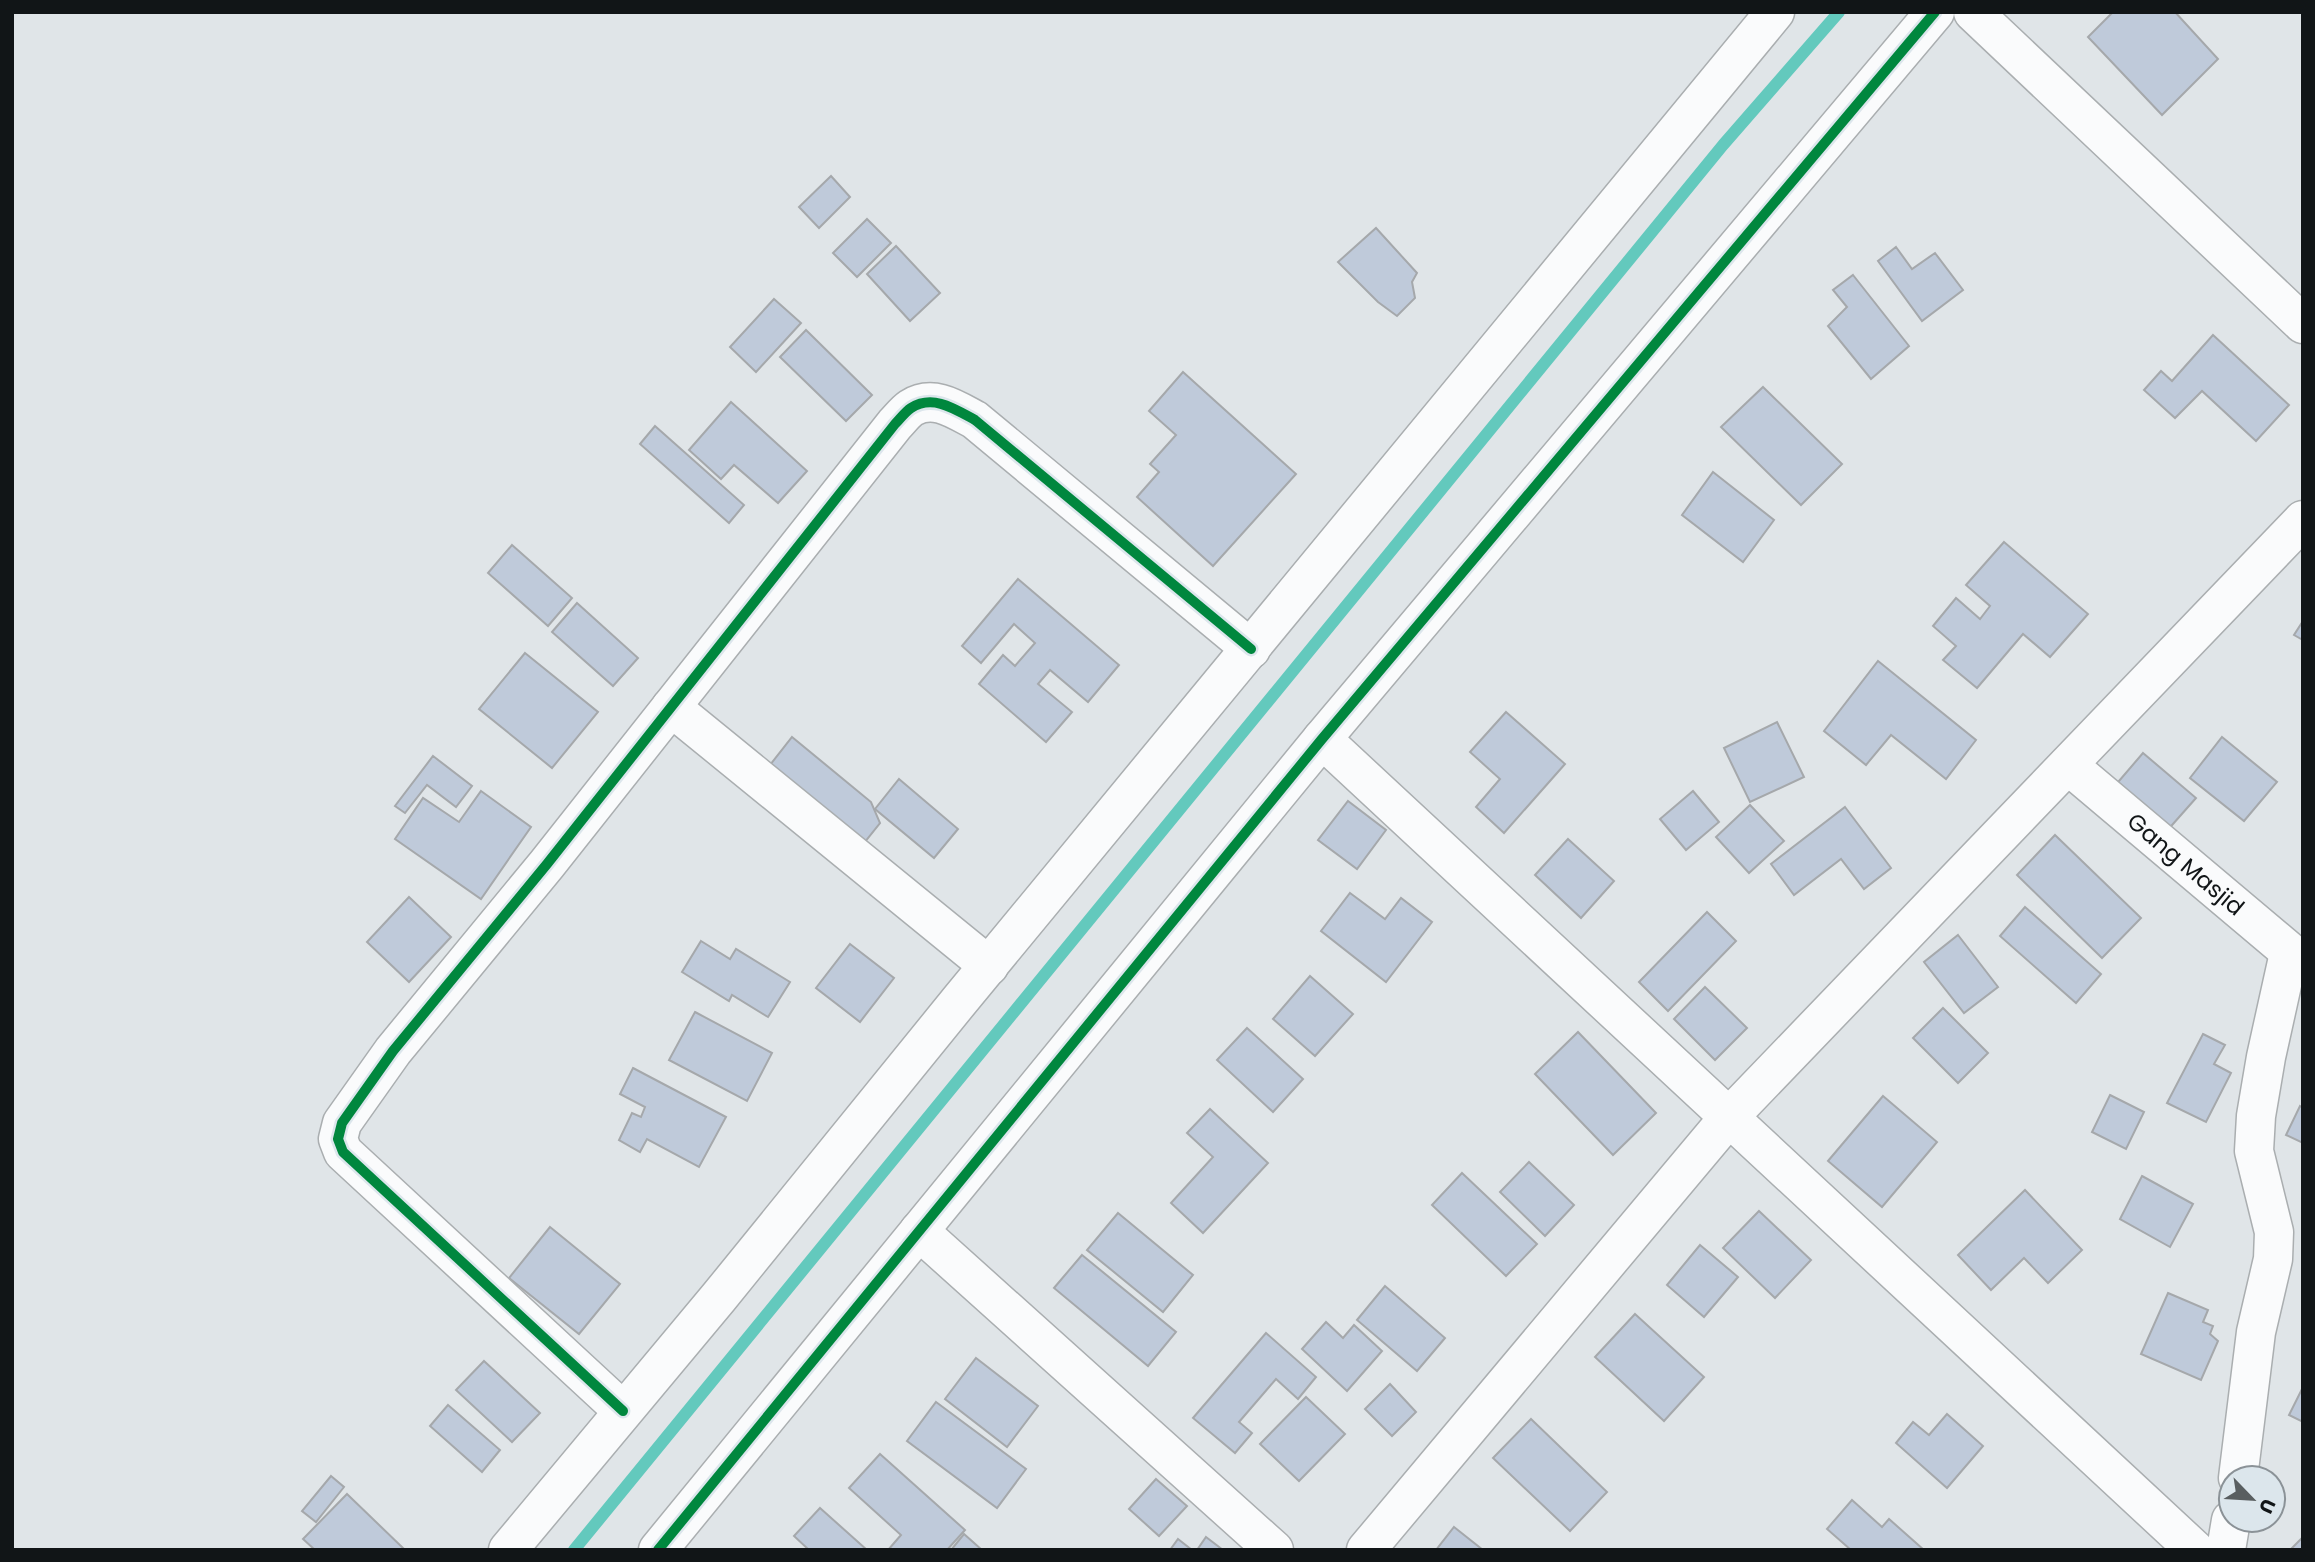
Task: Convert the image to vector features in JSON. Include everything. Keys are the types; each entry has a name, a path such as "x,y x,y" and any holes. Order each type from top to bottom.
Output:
{"street":[{"path":"508,1550 1775,12"},
{"path":"658,1550 1322,740 1935,12"},
{"path":"1973,12 2303,324"},
{"path":"623,1411 343,1152 338,1139 342,1123 393,1051 547,864 895,424 911,408 931,401 951,407 975,421 1251,649"},
{"path":"1366,1550 1730,1116 2303,520"},
{"path":"671,708 989,966"},
{"path":"1322,740 2195,1550"},
{"name":"Gang Masjid","path":"2068,765 2296,958"},
{"path":"2240,1464 2256,1332 2273,1259 2274,1231 2254,1151 2256,1116 2266,1056 2296,958"},
{"path":"919,1231 1274,1550"}],"building":[{"path":"2113,12 2175,12 2218,59 2162,115 2088,37"},
{"path":"831,176 850,197 819,228 799,207"},
{"path":"867,219 891,243 857,277 833,253"},
{"path":"1376,228 1417,273 1412,282 1415,298 1397,316 1378,302 1338,262"},
{"path":"896,246 940,293 910,321 867,274"},
{"path":"1896,247 1912,269 1935,253 1963,290 1922,321 1878,261"},
{"path":"1853,275 1909,346 1871,379 1828,326 1847,307 1833,290"},
{"path":"774,299 801,323 756,372 730,347"},
{"path":"806,330 872,395 846,421 780,357"},
{"path":"2213,335 2289,405 2256,441 2202,391 2175,418 2144,390 2161,371 2172,381"},
{"path":"1183,372 1296,474 1213,566 1137,497 1159,472 1150,464 1176,435 1149,411"},
{"path":"1763,387 1842,464 1801,505 1721,427"},
{"path":"731,402 807,471 778,503 734,465 721,479 689,450"},
{"path":"655,426 744,505 729,523 640,444"},
{"path":"1713,472 1774,520 1743,562 1682,515"},
{"path":"2004,542 2088,614 2050,657 2023,634 1977,688 1943,660 1956,646 1933,626 1956,598 1980,619 1990,606 1966,585"},
{"path":"512,545 572,598 548,626 488,573"},
{"path":"1018,579 1119,665 1088,702 1050,670 1038,684 1072,712 1046,742 979,684 1003,655 1015,666 1035,643 1014,624 981,663 962,646"},
{"path":"577,603 638,658 613,686 552,632"},
{"path":"2303,621 2303,640 2294,635"},
{"path":"525,653 598,712 552,768 479,709"},
{"path":"1878,661 1976,740 1946,779 1891,735 1866,765 1824,731"},
{"path":"1506,712 1565,764 1504,833 1476,807 1500,779 1470,752"},
{"path":"1777,722 1804,777 1750,802 1724,748"},
{"path":"792,737 871,802 880,823 864,843 770,765"},
{"path":"2222,737 2277,782 2244,821 2190,778"},
{"path":"2143,753 2196,798 2165,833 2113,788"},
{"path":"433,756 472,786 456,807 427,785 405,813 395,806"},
{"path":"899,779 958,829 934,858 875,809"},
{"path":"481,791 531,827 481,899 395,839 423,798 459,822"},
{"path":"1693,791 1719,822 1686,850 1660,819"},
{"path":"1348,801 1386,830 1357,869 1318,840"},
{"path":"1750,805 1784,841 1749,873 1716,837"},
{"path":"1845,807 1891,868 1864,889 1841,859 1794,895 1771,864"},
{"path":"2055,835 2141,918 2102,958 2017,875"},
{"path":"1568,839 1614,881 1581,918 1535,875"},
{"path":"1350,893 1385,919 1401,898 1432,922 1386,982 1321,931"},
{"path":"409,897 451,937 409,982 367,942"},
{"path":"2025,907 2101,974 2076,1003 2000,936"},
{"path":"1707,912 1736,941 1668,1011 1639,982"},
{"path":"1958,935 1998,987 1964,1013 1924,962"},
{"path":"701,941 730,959 736,949 790,982 768,1017 732,995 729,1001 682,972"},
{"path":"850,944 894,978 860,1022 816,988"},
{"path":"1310,976 1353,1014 1315,1056 1273,1019"},
{"path":"1705,987 1747,1028 1715,1060 1674,1019"},
{"path":"1943,1008 1988,1053 1958,1083 1913,1038"},
{"path":"695,1012 772,1053 747,1101 669,1060"},
{"path":"1247,1028 1303,1079 1273,1112 1217,1060"},
{"path":"1578,1032 1656,1113 1613,1155 1535,1074"},
{"path":"2203,1034 2225,1045 2214,1064 2231,1073 2206,1122 2167,1103"},
{"path":"633,1068 726,1117 699,1167 647,1139 640,1152 619,1140 632,1113 641,1117 645,1107 620,1094"},
{"path":"2110,1095 2144,1112 2126,1149 2092,1132"},
{"path":"1883,1096 1937,1142 1882,1207 1828,1161"},
{"path":"2300,1106 2303,1108 2303,1143 2286,1135"},
{"path":"1210,1109 1268,1163 1203,1233 1171,1203 1213,1157 1187,1133"},
{"path":"1529,1162 1574,1205 1545,1236 1500,1192"},
{"path":"1462,1173 1537,1244 1506,1276 1432,1205"},
{"path":"2142,1176 2193,1204 2170,1247 2120,1219"},
{"path":"2025,1190 2082,1250 2048,1283 2024,1258 1991,1290 1958,1255"},
{"path":"1759,1211 1811,1260 1775,1298 1723,1248"},
{"path":"1118,1213 1193,1275 1163,1312 1087,1250"},
{"path":"550,1227 620,1284 579,1334 509,1278"},
{"path":"1700,1245 1738,1277 1704,1317 1667,1285"},
{"path":"1082,1255 1176,1332 1148,1366 1054,1288"},
{"path":"1385,1286 1445,1338 1417,1371 1357,1320"},
{"path":"2168,1293 2208,1310 2203,1322 2213,1326 2210,1334 2218,1341 2201,1380 2141,1354"},
{"path":"1635,1314 1704,1377 1664,1421 1595,1357"},
{"path":"1326,1322 1343,1338 1354,1325 1382,1351 1347,1391 1302,1349"},
{"path":"1266,1333 1316,1377 1298,1399 1276,1379 1239,1422 1252,1433 1235,1453 1193,1418"},
{"path":"976,1358 1038,1406 1007,1447 945,1399"},
{"path":"484,1361 540,1413 512,1442 456,1390"},
{"path":"1390,1384 1416,1412 1392,1436 1365,1409"},
{"path":"2303,1387 2303,1422 2289,1415"},
{"path":"1306,1397 1345,1434 1299,1481 1260,1444"},
{"path":"936,1402 1026,1469 997,1508 907,1441"},
{"path":"448,1405 500,1450 482,1472 430,1426"},
{"path":"1947,1414 1983,1446 1947,1488 1896,1443 1913,1422 1929,1435"},
{"path":"1531,1419 1607,1492 1570,1531 1493,1458"},
{"path":"880,1454 965,1530 947,1550 888,1550 901,1535 849,1488"},
{"path":"331,1476 344,1487 316,1522 302,1511"},
{"path":"1156,1479 1187,1506 1159,1536 1129,1509"},
{"path":"347,1494 403,1548 401,1550 315,1550 303,1539"},
{"path":"1852,1500 1882,1527 1889,1519 1924,1550 1851,1550 1827,1529"},
{"path":"820,1508 867,1550 809,1550 794,1536"},
{"path":"1454,1527 1483,1550 1436,1550"},
{"path":"964,1534 982,1550 951,1550"},
{"path":"1206,1537 1223,1550 1197,1550"},
{"path":"2303,1537 2303,1550 2290,1550"},
{"path":"1178,1539 1192,1550 1170,1550"}],"waterway":[{"path":"574,1550 1723,145 1839,12"}],"cycle path":[{"path":"658,1550 1322,739 1935,12"},
{"path":"623,1411 343,1152 338,1139 342,1123 393,1051 547,864 895,424 911,408 927,402 944,405 975,420 1251,649"}]}
